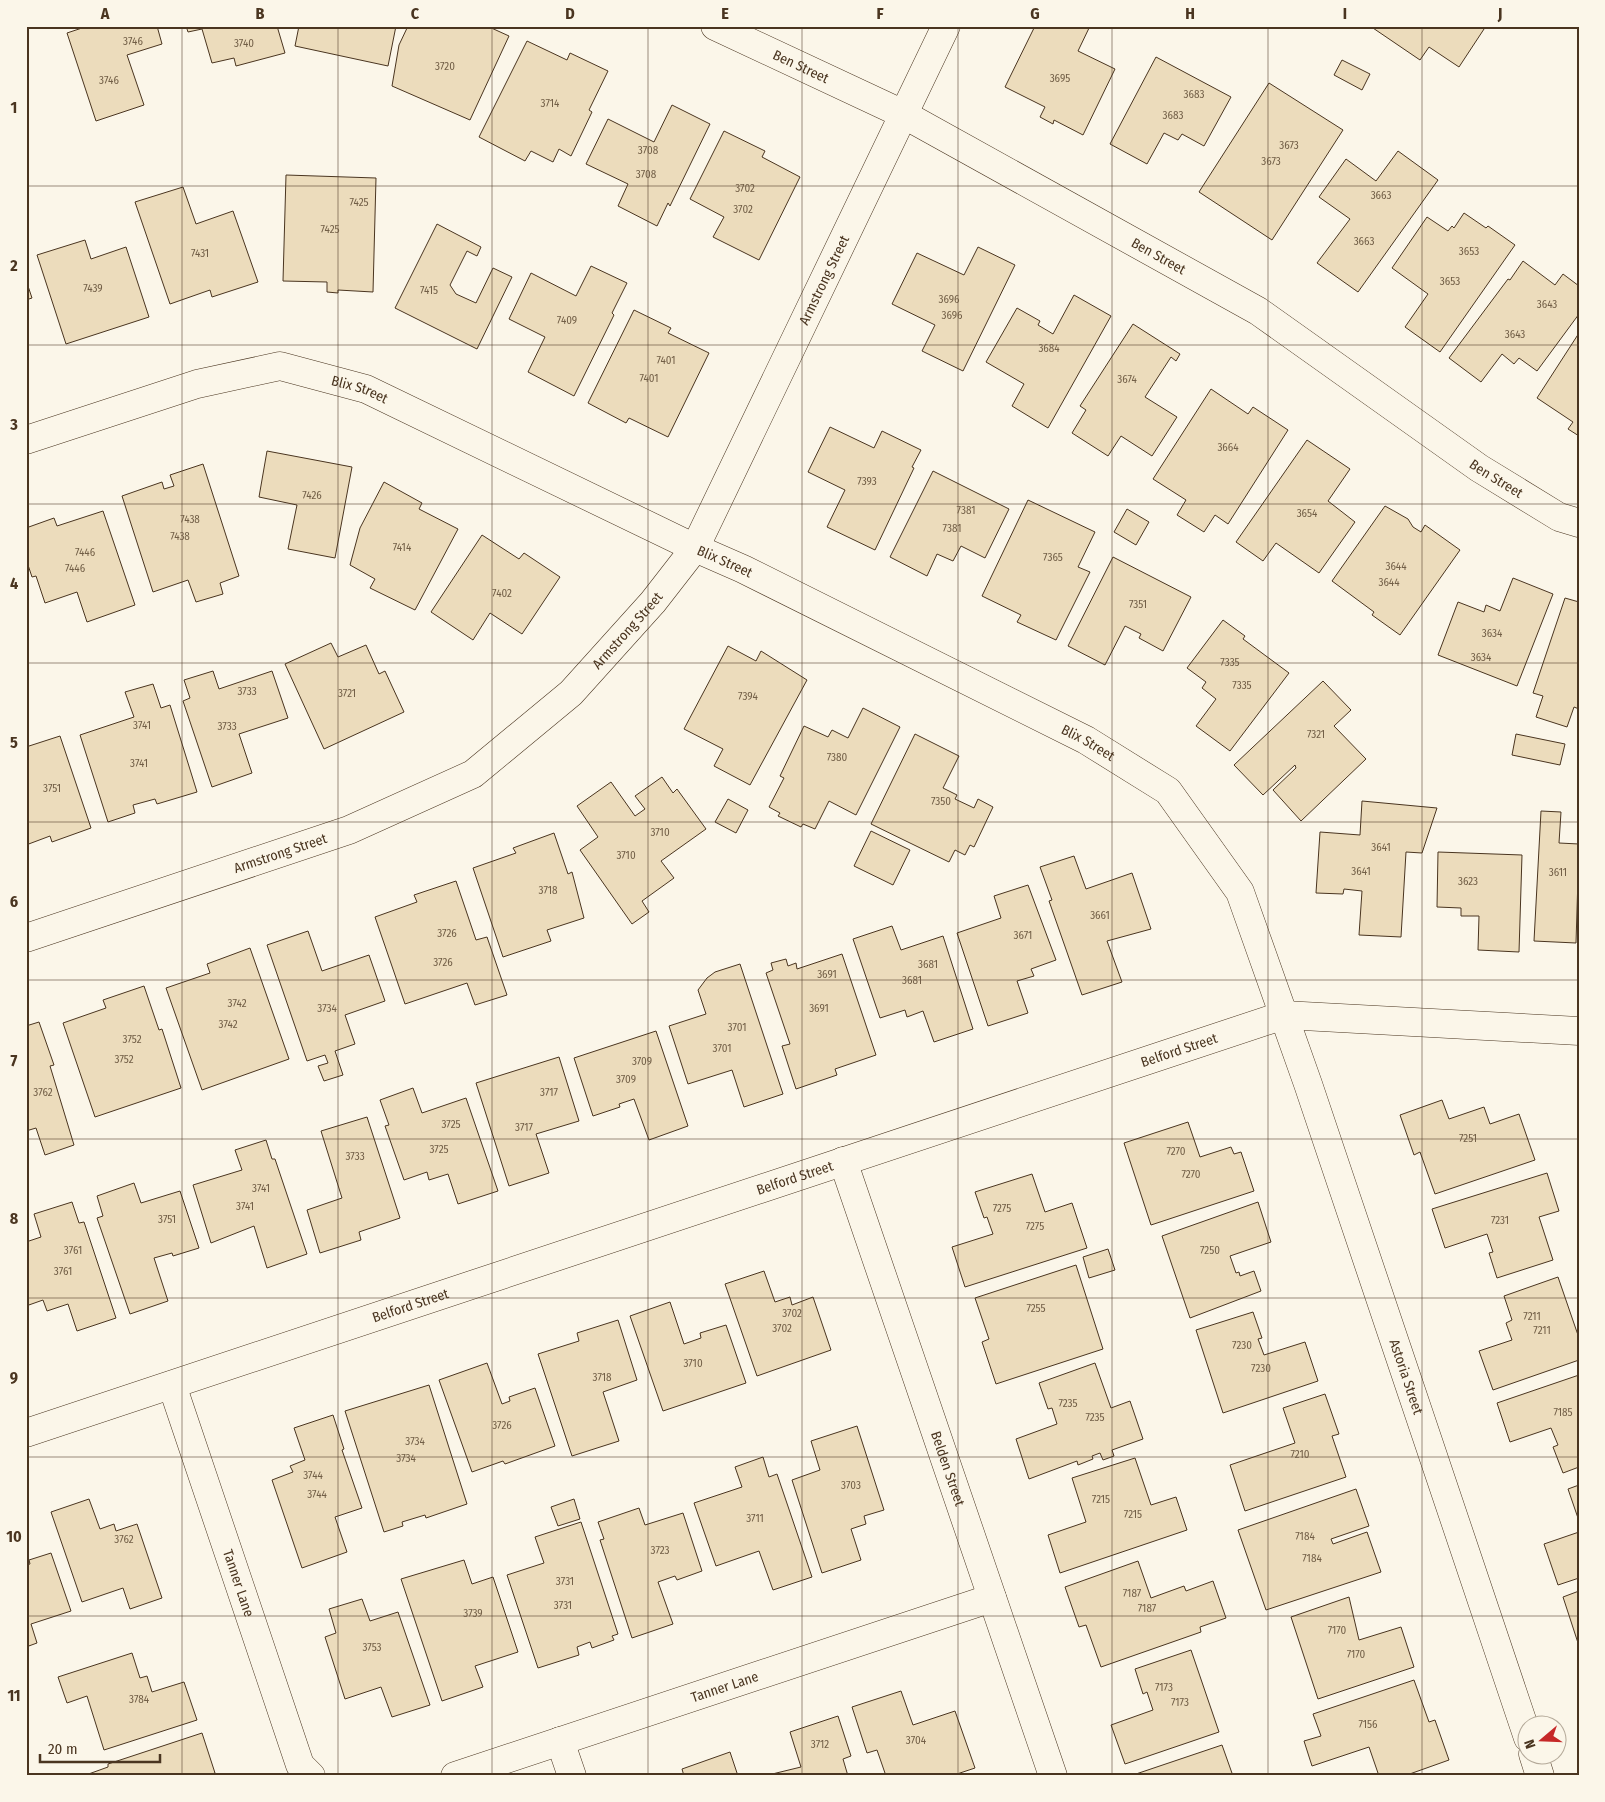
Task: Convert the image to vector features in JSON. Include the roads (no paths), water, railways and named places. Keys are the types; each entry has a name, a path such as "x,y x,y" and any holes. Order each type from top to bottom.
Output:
{"street":[{"name":"Ben Street","path":"715,26 903,114 1258,311 1479,468 1559,517 1579,523"},
{"name":"Armstrong Street","path":"26,938 349,830 473,774 571,693 653,602 695,548 946,26"},
{"name":"Blix Street","path":"26,440 197,384 280,366 366,388 695,548 743,569 1086,740 1168,791 1240,892 1284,1014"},
{"name":"Belford Street","path":"26,1433 1284,1014 1579,1031"},
{"name":"Astoria Street","path":"1284,1014 1520,1714"},
{"name":"Belden Street","path":"843,1161 1053,1776"},
{"name":"Tanner Lane","path":"172,1385 300,1765 311,1776"},
{"name":"Tanner Lane","path":"456,1776 992,1598"},
{"path":"560,1741 572,1776"},
{"path":"1536,1764 1540,1776"}]}
